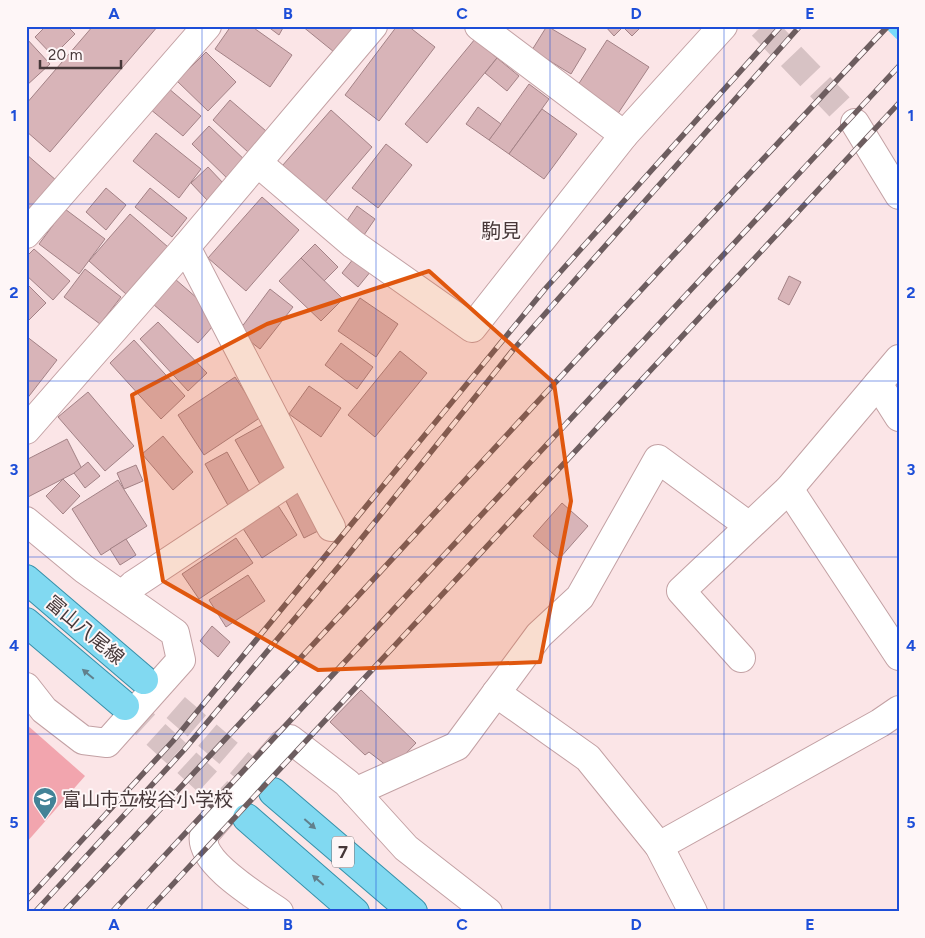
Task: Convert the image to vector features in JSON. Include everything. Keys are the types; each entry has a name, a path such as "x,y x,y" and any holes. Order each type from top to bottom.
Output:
{"main road":[{"name":"富山八尾線","path":"26,579 144,680"},
{"name":"富山八尾線","path":"26,622 125,706"},
{"name":"7","path":"273,792 413,912"},
{"name":"7","path":"247,818 355,912"}],"street":[{"path":"26,234 207,26"},
{"path":"26,430 186,247 373,26"},
{"path":"478,26 624,134"},
{"path":"258,163 353,244 472,328 624,134 723,26"},
{"path":"855,123 899,195"},
{"path":"186,247 331,527"},
{"path":"741,658 681,591 789,488 899,359"},
{"path":"878,384 899,417"},
{"path":"356,792 457,746 539,635 580,596 658,459 750,526"},
{"path":"122,595 133,585 302,473"},
{"path":"789,488 899,656"},
{"path":"26,521 84,569 175,633 181,660 107,743 83,740 44,710 26,687"},
{"path":"496,693 588,758 659,846 693,912"},
{"path":"659,846 880,723 899,710"},
{"path":"279,912 222,871 205,847 204,835 283,744 290,739 347,783 406,848 488,912"}],"highlighted area":[{"path":"429,271 554,383 571,501 540,662 318,670 163,581 132,395 267,324"}],"shaded area":[{"name":"富山市立桜谷小学校","path":"26,724 85,776 26,843"}],"building":[{"path":"46,26 67,26 75,34 53,56 35,37"},
{"path":"93,26 158,26 50,152 26,131 26,104"},
{"path":"231,26 251,26 292,55 270,87 215,49"},
{"path":"267,26 284,26 279,35"},
{"path":"302,26 355,26 334,52"},
{"path":"397,26 408,26 435,47 379,121 345,95"},
{"path":"547,26 586,49 571,74 532,50"},
{"path":"605,26 642,26 632,36 623,27 614,36"},
{"path":"26,38 50,64 26,86"},
{"path":"475,39 497,58 427,143 405,124"},
{"path":"607,40 649,67 617,115 576,88"},
{"path":"206,52 236,82 208,111 177,81"},
{"path":"497,58 519,76 507,91 485,73"},
{"path":"529,84 549,99 509,154 489,140"},
{"path":"168,88 201,116 183,136 150,109"},
{"path":"230,100 266,131 248,152 213,120"},
{"path":"478,107 501,124 489,140 466,124"},
{"path":"542,109 577,134 544,179 509,154"},
{"path":"331,110 372,147 324,203 282,166"},
{"path":"209,126 248,163 230,181 192,144"},
{"path":"156,133 201,169 179,198 133,161"},
{"path":"386,144 412,165 378,208 352,188"},
{"path":"26,154 57,181 26,215"},
{"path":"208,167 224,184 207,200 191,183"},
{"path":"106,188 126,205 106,230 86,212"},
{"path":"150,188 187,218 172,237 135,207"},
{"path":"262,197 299,230 246,291 208,258"},
{"path":"357,206 375,219 364,235 346,222"},
{"path":"65,209 105,239 79,274 39,244"},
{"path":"130,214 168,247 126,294 89,261"},
{"path":"315,244 338,267 324,281 301,258"},
{"path":"34,249 70,281 53,300 26,275 26,257"},
{"path":"301,258 343,299 321,321 279,281"},
{"path":"354,258 371,271 358,287 342,273"},
{"path":"85,269 121,297 100,324 64,297"},
{"path":"789,276 801,282 789,305 778,299"},
{"path":"175,279 220,318 198,343 153,304"},
{"path":"26,283 46,303 28,321 26,319"},
{"path":"270,289 293,307 260,349 238,332"},
{"path":"360,298 398,324 376,357 338,331"},
{"path":"158,322 207,373 188,391 140,339"},
{"path":"26,336 57,360 26,400"},
{"path":"134,340 185,396 161,419 110,363"},
{"path":"341,343 373,367 357,389 325,365"},
{"path":"400,351 427,373 375,437 348,415"},
{"path":"235,377 261,417 204,455 178,415"},
{"path":"309,386 341,408 321,437 289,414"},
{"path":"88,392 134,446 105,471 58,417"},
{"path":"264,424 289,467 260,484 235,440"},
{"path":"163,436 193,472 173,490 142,454"},
{"path":"67,439 82,469 26,498 26,460"},
{"path":"227,452 252,497 230,509 205,464"},
{"path":"88,462 100,476 85,488 74,473"},
{"path":"136,465 143,481 124,489 117,473"},
{"path":"63,479 80,496 63,514 46,496"},
{"path":"118,480 147,526 101,555 72,509"},
{"path":"302,490 322,529 304,538 285,499"},
{"path":"562,503 588,526 559,559 533,536"},
{"path":"277,504 297,535 262,558 242,527"},
{"path":"236,538 253,563 199,599 182,574"},
{"path":"126,539 136,555 120,565 110,549"},
{"path":"248,575 265,601 226,627 209,600"},
{"path":"212,626 230,642 218,657 200,641"},
{"path":"361,690 416,743 391,769 369,752 365,755 330,722"}],"waterway":[{"path":"890,26 899,35"}],"tunnel":[{"path":"762,26 855,123"},
{"path":"144,680 273,792"},
{"path":"125,706 247,818"}],"railway":[{"path":"26,901 173,741 545,289 781,26"},
{"path":"35,912 184,750 345,559 513,350 800,26"},
{"path":"64,912 888,26"},
{"path":"112,912 899,66"},
{"path":"147,912 899,103"}],"place":[{"name":"富山市立桜谷小学校","path":"45,820"}],"district":[{"name":"駒見","path":"501,231"}]}
